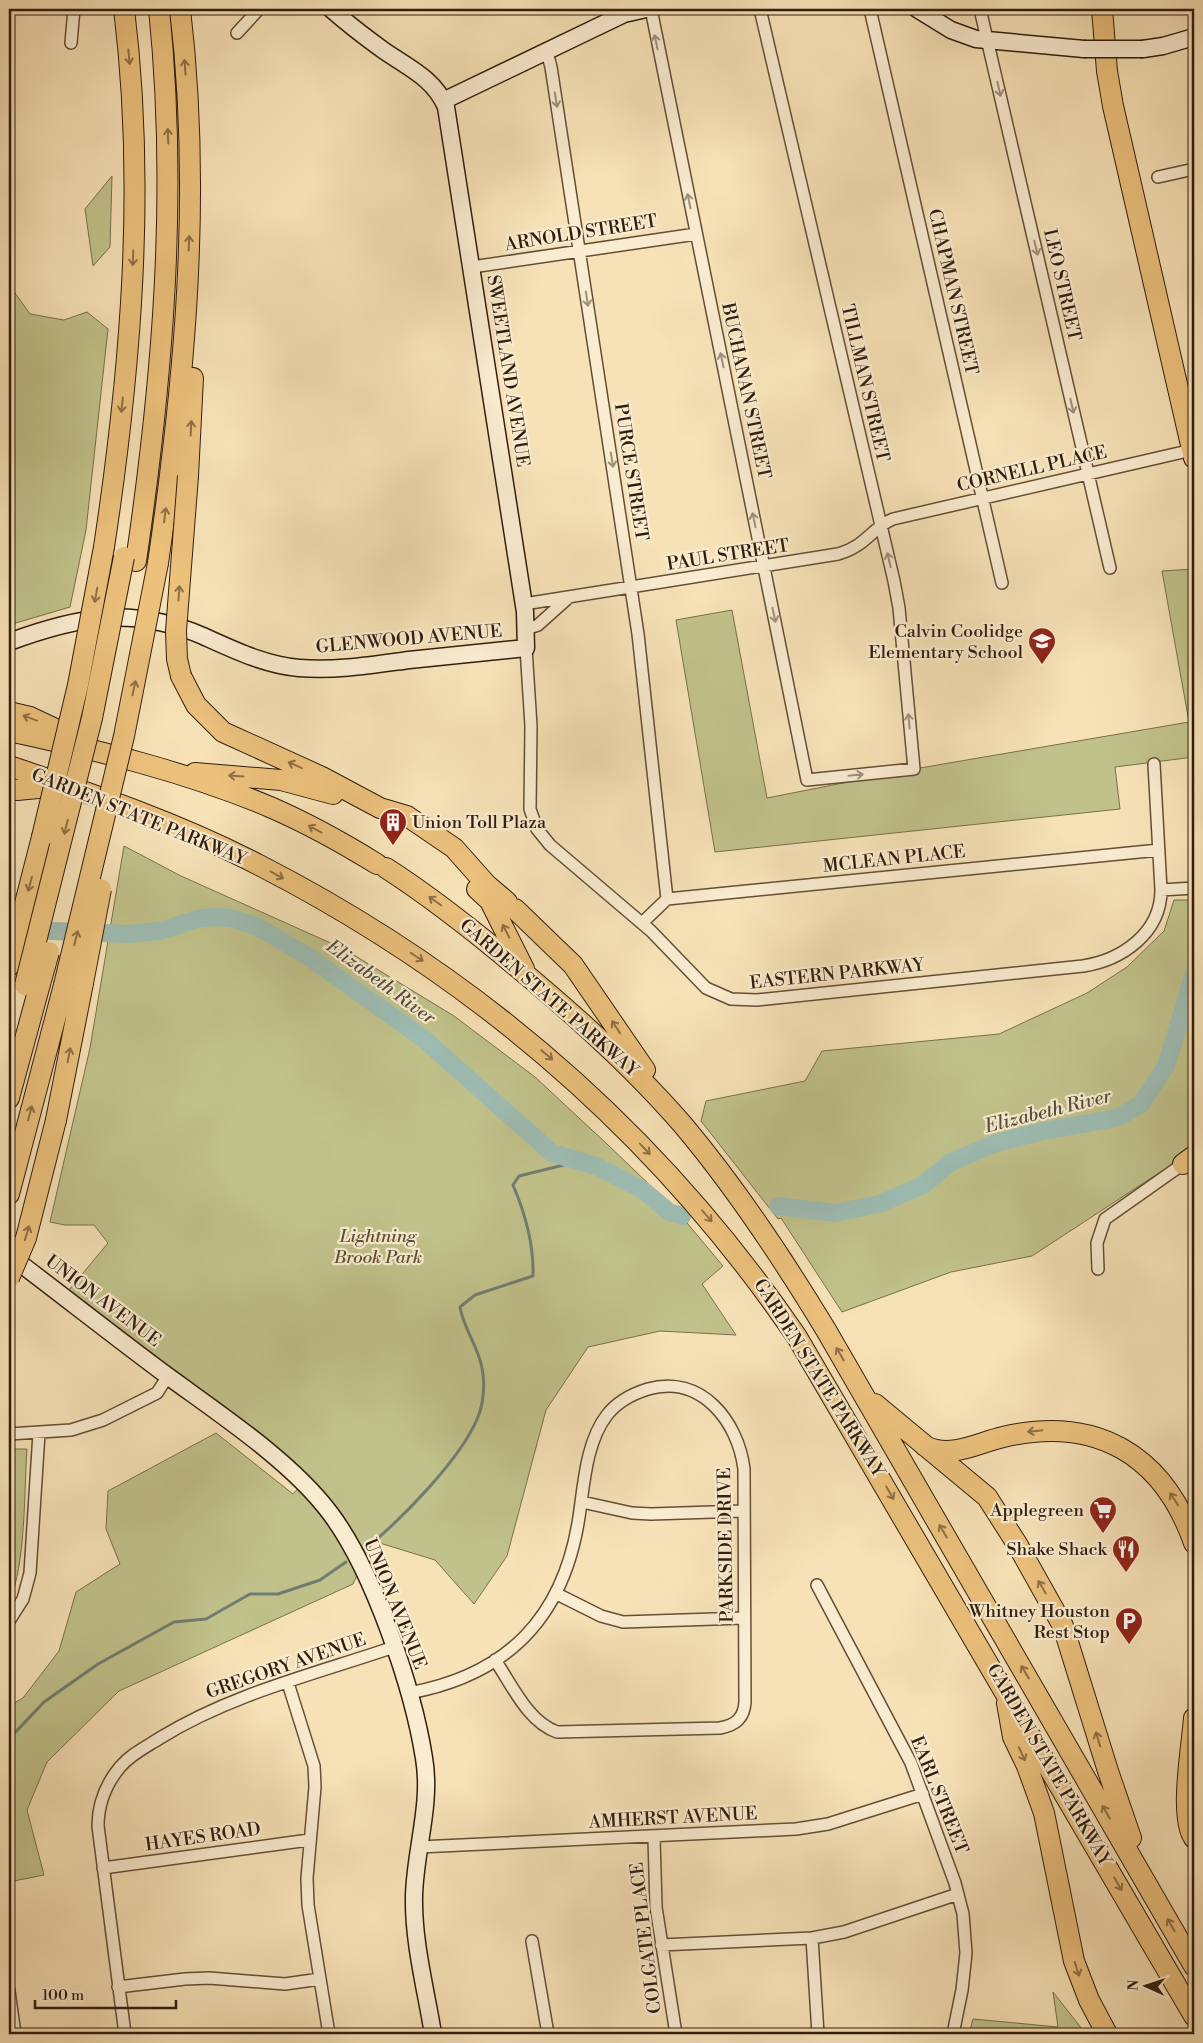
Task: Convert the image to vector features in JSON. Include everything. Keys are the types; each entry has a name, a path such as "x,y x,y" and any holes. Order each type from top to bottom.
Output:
{"highway":[{"path":"9,966 71,719 104,547 126,357 134,209 132,109 124,9"},
{"path":"9,1098 92,718 130,559 154,431 165,309 162,192 145,9"},
{"path":"130,559 162,192 167,103 159,9"},
{"path":"9,1278 26,1238 56,1120 73,984 158,563 174,447 187,292 189,168 187,86 180,9"},
{"path":"1102,9 1107,71 1113,106 1193,454"},
{"path":"1115,9 1119,67 1127,111 1194,404"},
{"path":"187,292 195,329 188,476 176,631 177,659 181,676 196,705 223,732 322,777 375,806 446,856 490,901 527,975"},
{"path":"9,712 30,717 106,753"},
{"name":"GARDEN STATE PARKWAY","path":"9,731 106,753 170,771 278,811 382,866 452,914 527,975 611,1049 682,1125 770,1242 809,1301 1194,1966"},
{"name":"GARDEN STATE PARKWAY","path":"9,766 68,785 202,838 259,865 350,916 408,952 494,1013 547,1056 613,1116 676,1182 736,1252 768,1293 826,1382 1194,2016"},
{"path":"170,771 281,780 407,816 438,836 460,853 486,884 573,965 682,1125"},
{"path":"9,789 18,790 68,785"},
{"path":"9,1194 73,984"},
{"path":"9,1048 33,985"},
{"path":"865,1396 987,1497 1000,1514 1055,1609 1063,1626 1108,1771 1148,1885"},
{"path":"916,1440 935,1450 949,1452 1034,1431 1076,1432 1105,1440 1132,1454 1156,1475 1177,1504 1194,1543"},
{"path":"1006,1691 1013,1737 1035,1786 1044,1813 1074,1960 1089,2000 1107,2034"},
{"path":"1194,1718 1186,1817 1188,1828 1194,1838"}],"street":[{"path":"71,43 74,9"},
{"path":"238,33 259,9"},
{"path":"330,9 384,51 430,82 443,101 642,9"},
{"name":"BUCHANAN STREET","path":"642,9 696,234 807,780"},
{"name":"TILLMAN STREET","path":"760,9 899,608 914,769 807,780"},
{"name":"CHAPMAN STREET","path":"870,9 1002,583"},
{"name":"LEO STREET","path":"980,9 1110,568"},
{"path":"923,10 957,33 988,42 1084,49 1143,49 1168,45 1194,37"},
{"name":"PURCE STREET","path":"547,52 551,67 632,588 667,899"},
{"name":"SWEETLAND AVENUE","path":"443,101 449,121 524,604 526,648"},
{"path":"1158,177 1194,169"},
{"name":"ARNOLD STREET","path":"472,268 696,234"},
{"name":"CORNELL PLACE","path":"881,526 893,519 1087,473 1193,454"},
{"name":"PAUL STREET","path":"524,604 764,567 851,551 860,546 881,526"},
{"name":"PAUL STREET","path":"526,629 538,625 561,602 571,598"},
{"name":"GLENWOOD AVENUE","path":"9,642 75,620 127,616 166,623 246,656 298,668 350,668 526,648"},
{"name":"EASTERN PARKWAY","path":"526,648 531,720 530,802 534,823 550,845 642,924 706,988 731,999 744,1001 1097,964 1119,954 1148,932 1160,908 1161,890 1154,764"},
{"name":"MCLEAN PLACE","path":"667,899 1159,850"},
{"path":"1161,890 1194,888"},
{"path":"642,924 667,899"},
{"path":"1098,1269 1097,1243 1105,1219 1191,1161"},
{"name":"UNION AVENUE","path":"9,1255 224,1417 291,1472 329,1512 352,1546 360,1561 394,1647 409,1693 419,1734 426,1779 414,1898 415,1918 434,2034"},
{"path":"9,1434 38,1434 71,1430 103,1420 157,1393 168,1376"},
{"name":"PARKSIDE DRIVE","path":"409,1693 450,1683 496,1660 523,1639 538,1624 557,1594 574,1547 594,1440 613,1408 640,1392 653,1388 680,1387 708,1399 732,1429 742,1454 744,1511 744,1709 736,1723 729,1726 557,1732 542,1726 532,1715 496,1660"},
{"path":"9,1622 23,1599 30,1573 38,1434"},
{"path":"582,1502 632,1513 744,1511"},
{"name":"EARL STREET","path":"817,1585 900,1741 923,1794 958,1894 964,1924 966,1953 962,1990 953,2034"},
{"path":"557,1594 601,1616 623,1622 744,1618"},
{"name":"GREGORY AVENUE","path":"125,2034 98,1826 99,1808 109,1783 125,1762 185,1723 215,1707 394,1647"},
{"path":"288,1683 314,1766 315,1787 307,1878 308,1905 329,2034"},
{"name":"AMHERST AVENUE","path":"419,1847 654,1838 812,1827 923,1794"},
{"name":"COLGATE PLACE","path":"654,1838 656,1899 661,1945 676,2034"},
{"name":"HAYES ROAD","path":"103,1868 309,1840"},
{"path":"661,1945 812,1938 844,1932 958,1894"},
{"path":"812,1938 818,2034"},
{"path":"532,1941 548,2034"},
{"path":"118,1987 209,1978 284,1984 320,1979"},
{"path":"9,1991 15,2034"}],"green space":[{"path":"112,176 110,247 93,266 85,209"},
{"path":"15,293 30,314 64,320 87,312 108,329 86,530 70,607 9,625 9,328"},
{"path":"1194,569 1194,757 1115,767 1120,809 715,852 676,620 732,610 767,798 914,769 1189,722 1162,571"},
{"name":"Lightning Brook Park","path":"124,846 181,876 344,949 454,1016 535,1077 677,1211 723,1266 702,1284 736,1335 660,1331 588,1347 546,1410 507,1556 474,1604 435,1560 373,1541 353,1584 119,1691 47,1762 27,1810 44,1875 9,1882 9,1706 23,1698 59,1651 76,1592 120,1564 106,1529 108,1491 216,1433 293,1494 303,1483 64,1296 108,1243 94,1225 65,1225 50,1222 90,1048"},
{"path":"1174,900 1194,900 1194,1150 1032,1256 951,1272 842,1312 781,1218 778,1219 701,1121 706,1101 805,1081 822,1051 999,1034 1087,993 1127,967 1164,931"},
{"path":"9,1449 27,1449 19,1569 9,1601"},
{"path":"1053,1992 1086,2034 969,2034 973,2019 1058,2027"}],"waterway":[{"name":"Elizabeth River","path":"27,930 129,934 160,931 197,919 213,917 231,918 258,927 309,957 424,1039 552,1153 596,1166 643,1190 669,1212 682,1216"},
{"name":"Elizabeth River","path":"778,1206 835,1213 879,1204 923,1185 951,1162 996,1143 1043,1131 1117,1118 1141,1104 1166,1066 1194,974"},
{"path":"365,1549 429,1488 470,1434 478,1417 483,1399 483,1374 480,1360 460,1307 475,1295 533,1276 532,1252 528,1229 513,1185 519,1176 580,1161"},
{"path":"9,1739 44,1702 98,1664 174,1622 206,1619 250,1594 278,1594 320,1580 346,1562"}],"place":[{"name":"Calvin Coolidge Elementary School","path":"1042,665"},
{"name":"Union Toll Plaza","path":"393,846"},
{"name":"Applegreen","path":"1103,1534"},
{"name":"Shake Shack","path":"1126,1573"},
{"name":"Whitney Houston Rest Stop","path":"1129,1645"}]}
